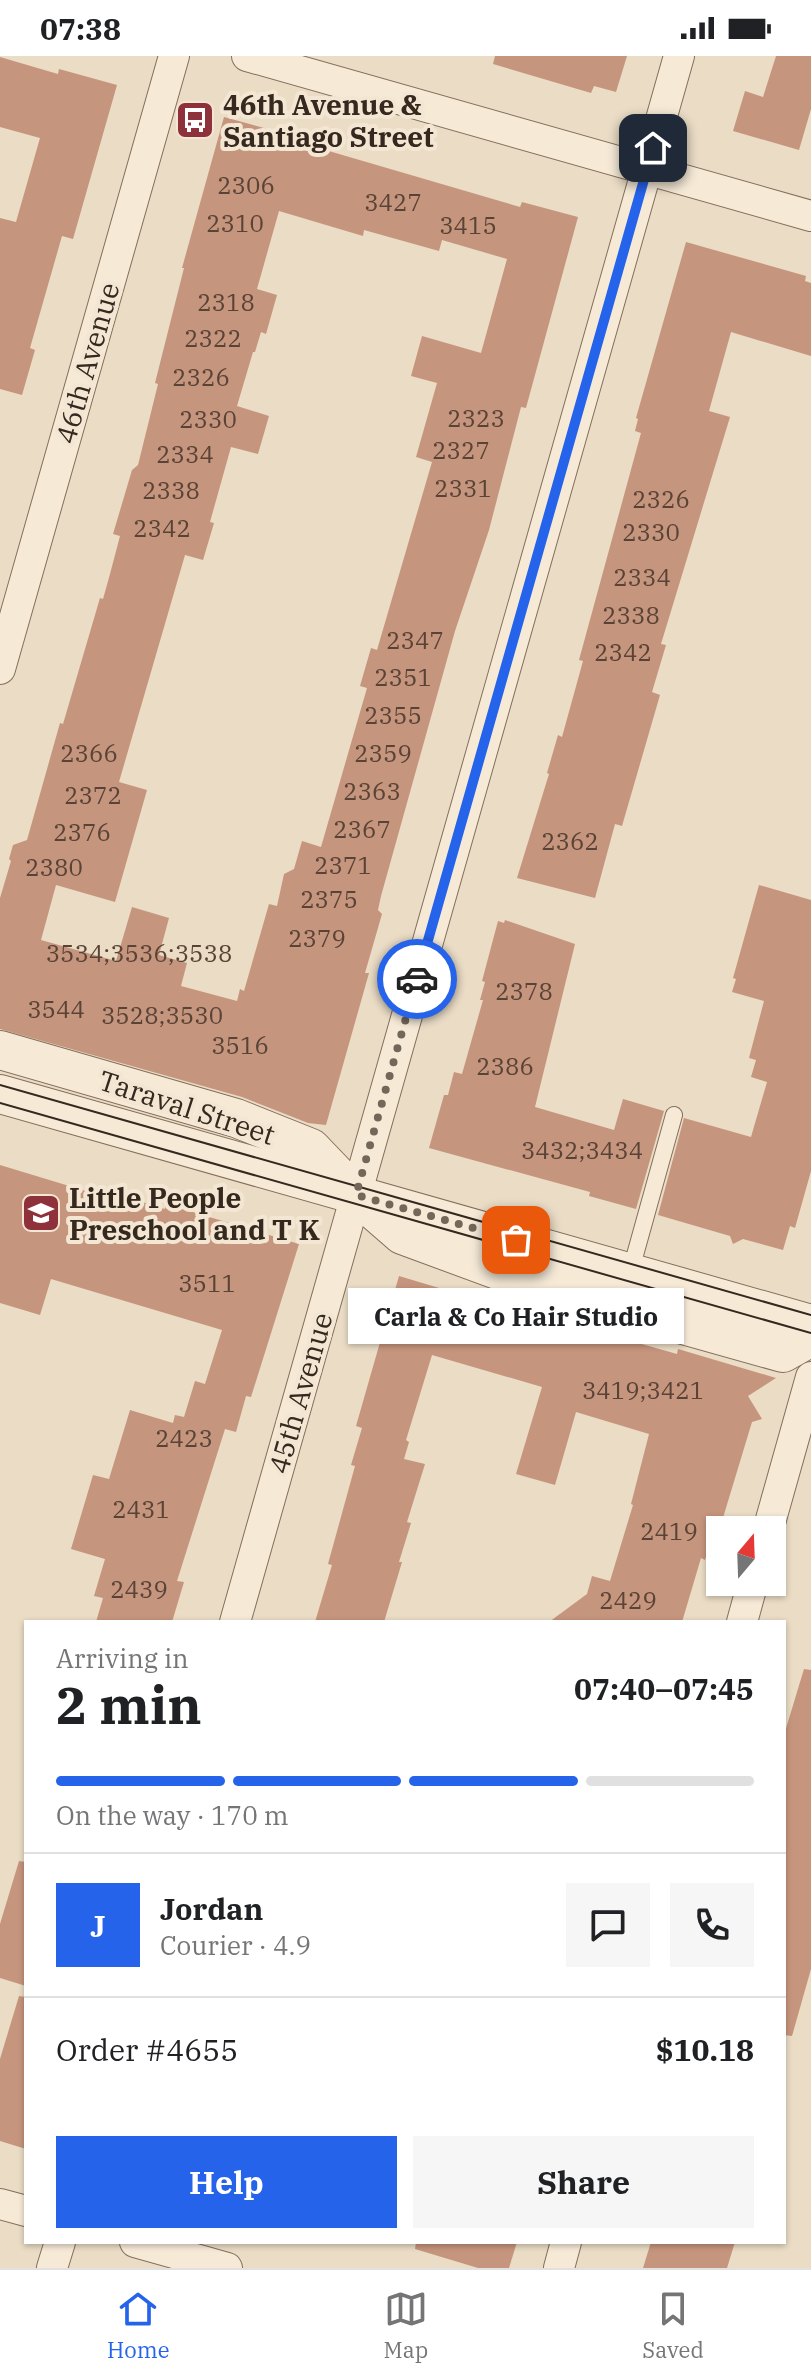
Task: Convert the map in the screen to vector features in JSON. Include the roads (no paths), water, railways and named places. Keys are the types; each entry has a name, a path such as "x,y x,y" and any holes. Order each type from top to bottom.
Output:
{"street":[{"name":"46th Avenue","path":"0,669 174,56"},
{"path":"247,56 811,216"},
{"name":"45th Avenue","path":"236,1620 679,56"},
{"name":"Taraval Street","path":"0,1050 236,1118 311,1148 356,1195 402,1235 530,1282 783,1353 811,1337"},
{"name":"Taraval Street","path":"0,1094 811,1324"},
{"path":"772,1516 811,1377"},
{"path":"743,1620 749,1596"},
{"path":"0,2204 24,2210"},
{"path":"52,2268 59,2244"},
{"path":"142,2244 227,2268"},
{"path":"559,2268 565,2244"}],"lane":[{"path":"630,1273 674,1115"}],"tram line":[{"path":"0,1085 811,1315"},
{"path":"0,1103 811,1333"}],"place":[{"name":"46th Avenue & Santiago Street","path":"195,120"},
{"name":"Little People Preschool and T K","path":"41,1213"},
{"name":"Carla & Co Hair Studio","path":"516,1240"}]}
